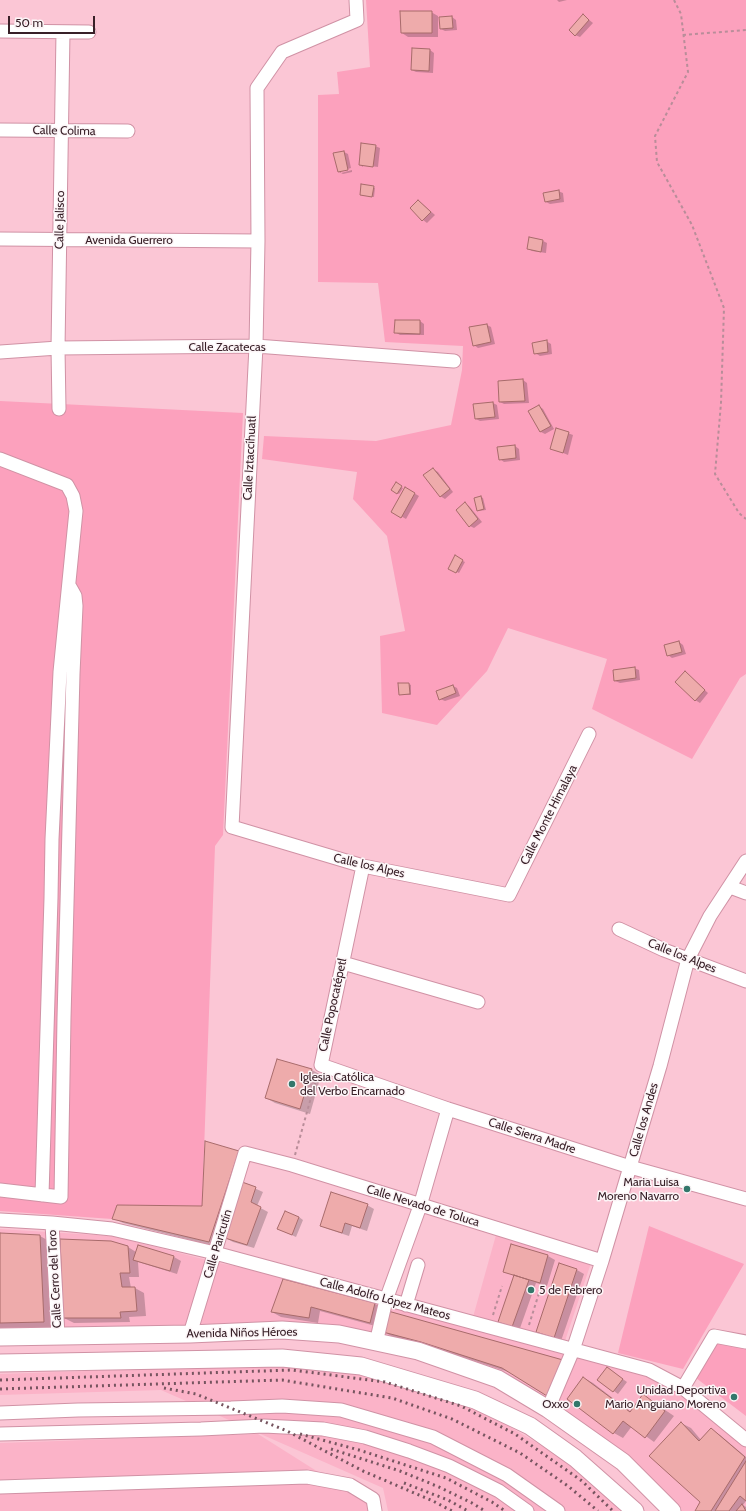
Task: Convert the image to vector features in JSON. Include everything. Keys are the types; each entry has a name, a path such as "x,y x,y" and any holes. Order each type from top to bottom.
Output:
{"main road":[{"name":"Avenida Niños Héroes","path":"0,1337 190,1334 282,1330 339,1334 418,1351 498,1379 548,1409 623,1462 672,1511"},
{"path":"0,1363 282,1358 361,1366 475,1400 530,1426 575,1458 635,1511"}],"street":[{"name":"Calle Iztaccíhuatl","path":"232,827 256,346 258,241 257,88 282,52 357,20 356,0"},
{"path":"0,31 89,32"},
{"name":"Calle Jalisco","path":"59,409 59,240 63,32"},
{"name":"Calle Colima","path":"0,130 128,131"},
{"name":"Avenida Guerrero","path":"0,239 258,241"},
{"name":"Calle Zacatecas","path":"0,352 58,348 256,346 454,361"},
{"path":"0,458 67,485 73,496 76,511 74,546 68,583 60,672 52,839 52,898 42,1195"},
{"path":"0,1190 61,1197 64,1018 76,606 75,596 68,583"},
{"name":"Calle Monte Himalaya","path":"509,895 589,734"},
{"name":"Calle los Alpes","path":"232,827 364,866 509,895"},
{"name":"Calle los Andes","path":"548,1409 573,1350 602,1261 660,1066 688,959 710,916 746,861"},
{"name":"Calle Popocatépetl","path":"321,1065 364,866"},
{"path":"730,887 746,894"},
{"name":"Calle los Alpes","path":"619,929 664,950 746,981"},
{"path":"342,963 478,1002"},
{"name":"Calle Sierra Madre","path":"321,1065 448,1110 630,1167 746,1199"},
{"path":"376,1343 386,1300 420,1206 448,1110"},
{"name":"Calle Nevado de Toluca","path":"244,1153 292,1165 420,1206 602,1261"},
{"name":"Calle Paricutín","path":"190,1334 244,1153"},
{"name":"Calle Adolfo López Mateos","path":"0,1220 112,1229 215,1253 649,1370 683,1388 746,1440"},
{"name":"Calle Cerro del Toro","path":"52,1223 58,1336"},
{"path":"406,1305 418,1265"},
{"path":"683,1388 714,1336 746,1342"},
{"path":"0,1413 282,1406 341,1410 433,1437 507,1475 558,1511"},
{"path":"0,1434 264,1426 322,1428 364,1437 409,1450 449,1466 499,1491 527,1511"},
{"path":"0,1487 307,1477 350,1484 373,1499 375,1511"}],"path":[{"path":"674,0 681,14 688,72 655,136 657,162 692,225 724,308 721,403 715,474 739,512 746,519"},
{"path":"683,35 746,30"},
{"name":"Calle Popocatépetl","path":"292,1165 321,1065"},
{"path":"490,1328 502,1286"},
{"path":"525,1337 540,1293"}],"shaded area":[{"path":"366,0 746,0 746,674 740,678 692,759 592,709 607,659 508,628 487,671 437,725 382,713 380,636 405,631 387,536 353,499 357,472 262,459 264,436 376,441 451,425 462,370 463,346 385,342 378,283 318,282 318,95 339,94 337,72 370,67"},
{"path":"0,401 243,413 223,835 215,846 202,1206 117,1205 112,1219 0,1211"},
{"path":"649,1226 744,1264 683,1369 618,1353"},
{"path":"0,1229 112,1236 219,1263 285,1276 566,1355 648,1374 680,1390 746,1444 746,1511 677,1511 546,1401 339,1328 0,1332"},
{"name":"5 de Febrero","path":"496,1235 591,1263 564,1344 473,1317"},
{"name":"Unidad Deportiva Mario Anguiano Moreno","path":"717,1340 746,1346 746,1416 696,1378"},
{"path":"261,1365 372,1375 483,1411 583,1470 620,1511 388,1511 383,1488 161,1390 0,1395 0,1374"},
{"path":"258,1434 372,1506 372,1511 0,1511 0,1443"}],"building":[{"path":"400,11 432,11 432,33 401,33"},
{"path":"583,14 589,20 575,36 569,30"},
{"path":"452,16 453,28 440,29 439,17"},
{"path":"412,48 430,49 429,71 411,70"},
{"path":"361,143 376,145 373,167 359,165"},
{"path":"344,151 348,170 338,172 333,153"},
{"path":"361,184 374,186 372,197 360,195"},
{"path":"559,190 560,199 545,202 543,193"},
{"path":"418,200 431,212 422,221 410,208"},
{"path":"529,237 543,240 541,252 527,249"},
{"path":"395,320 420,320 420,334 394,333"},
{"path":"487,324 491,342 473,346 469,327"},
{"path":"547,340 548,352 534,354 532,343"},
{"path":"523,379 525,401 499,402 498,381"},
{"path":"493,402 495,417 475,419 473,404"},
{"path":"539,405 551,426 540,432 528,411"},
{"path":"556,428 569,432 563,453 550,449"},
{"path":"515,445 516,458 499,460 497,447"},
{"path":"433,468 450,489 440,497 423,475"},
{"path":"396,482 402,486 397,494 391,490"},
{"path":"405,487 415,493 401,518 391,512"},
{"path":"481,496 484,509 477,511 474,498"},
{"path":"465,502 478,519 469,527 456,510"},
{"path":"455,555 463,560 456,573 448,569"},
{"path":"679,641 682,652 667,656 664,645"},
{"path":"635,667 636,678 614,681 613,670"},
{"path":"685,671 705,690 695,701 675,682"},
{"path":"398,683 409,683 410,694 399,695"},
{"path":"453,685 456,693 439,700 436,691"},
{"path":"277,1059 312,1069 300,1109 265,1098"},
{"path":"205,1141 239,1151 209,1242 112,1219 117,1205 202,1206"},
{"path":"242,1182 256,1187 251,1202 261,1207 247,1245 225,1238"},
{"path":"331,1192 368,1204 360,1228 345,1223 342,1233 320,1226"},
{"path":"285,1211 299,1217 292,1235 277,1229"},
{"path":"0,1233 40,1235 44,1322 0,1323"},
{"path":"60,1239 111,1241 128,1246 130,1273 120,1273 122,1287 135,1287 137,1311 120,1312 121,1318 63,1318"},
{"path":"511,1244 548,1255 540,1283 503,1272"},
{"path":"138,1245 174,1256 170,1271 133,1260"},
{"path":"559,1263 577,1269 554,1338 536,1332"},
{"path":"514,1275 529,1280 512,1327 498,1322"},
{"path":"283,1279 375,1303 370,1323 311,1307 309,1318 271,1312"},
{"path":"388,1311 563,1360 547,1396 502,1368 421,1342 383,1332"},
{"path":"607,1367 623,1379 613,1392 597,1380"},
{"path":"583,1377 630,1412 643,1394 665,1411 645,1438 623,1421 613,1434 567,1399"},
{"path":"681,1422 699,1441 711,1428 745,1457 711,1511 695,1511 700,1502 649,1456"},
{"path":"746,1461 746,1501 740,1496 729,1511 715,1511"},
{"path":"742,1504 746,1511 736,1511"}],"railway":[{"path":"0,1380 292,1370 385,1382 461,1406 515,1434 582,1481 613,1511"},
{"path":"0,1389 282,1380 392,1398 452,1419 520,1453 568,1486 598,1511"},
{"path":"164,1388 196,1394 287,1431 363,1471 433,1501 452,1511"},
{"path":"300,1434 359,1450 446,1478 492,1502 505,1511"},
{"path":"331,1449 400,1471 439,1487 485,1511"},
{"path":"404,1483 448,1500 468,1511"}],"place":[{"name":"Iglesia Católica del Verbo Encarnado","path":"292,1084"},
{"name":"Maria Luisa Moreno Navarro","path":"687,1189"},
{"name":"5 de Febrero","path":"531,1290"},
{"name":"Unidad Deportiva Mario Anguiano Moreno","path":"734,1397"},
{"name":"Oxxo","path":"577,1404"}]}
